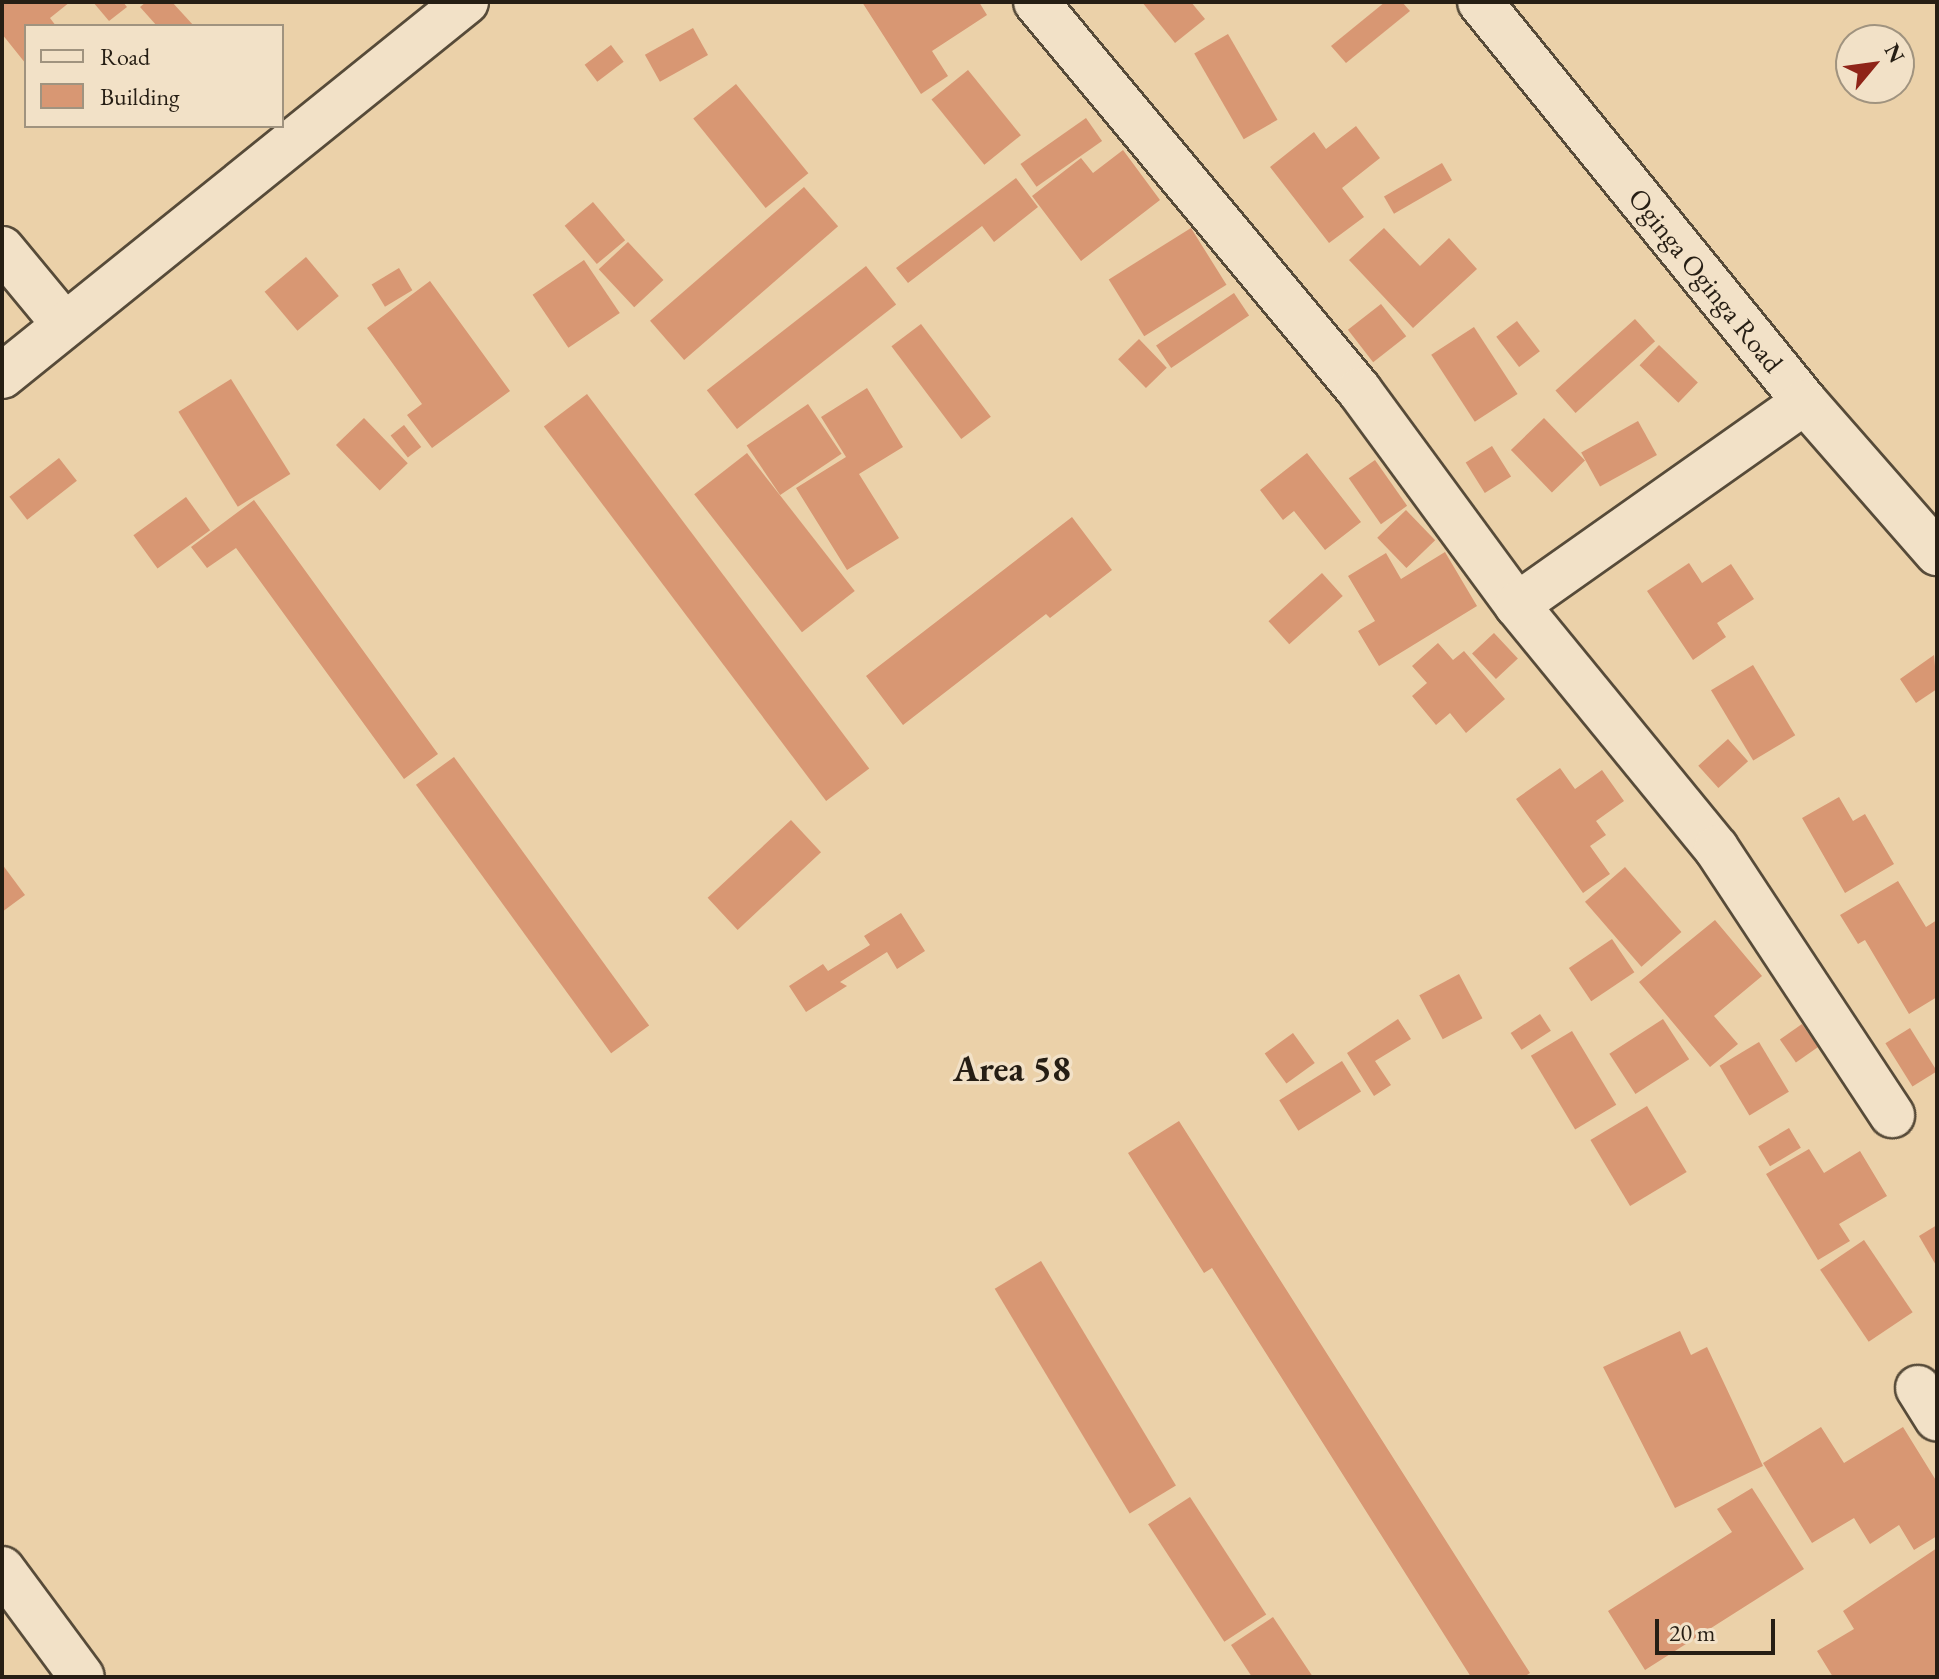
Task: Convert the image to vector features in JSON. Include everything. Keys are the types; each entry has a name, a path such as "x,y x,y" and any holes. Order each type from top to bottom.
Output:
{"street":[{"path":"2,376 466,2"},
{"path":"1036,2 1359,390 1517,605 1716,848 1892,1115"},
{"name":"Oginga Oginga Road","path":"1480,2 1805,402 1937,553"},
{"path":"2,249 64,324"},
{"path":"1517,605 1805,402"},
{"path":"2,1569 82,1677"}],"building":[{"path":"2,2 70,2 50,18 54,24 24,24 24,62 2,34"},
{"path":"93,2 123,2 127,7 109,21"},
{"path":"146,2 172,2 192,24 155,24 140,7"},
{"path":"862,2 979,2 987,15 932,51 948,76 921,94"},
{"path":"1142,2 1191,2 1205,19 1175,43"},
{"path":"1385,2 1402,2 1410,11 1346,63 1331,46"},
{"path":"693,28 708,55 660,82 645,55"},
{"path":"1228,34 1278,120 1244,139 1194,54"},
{"path":"611,45 624,62 597,82 585,65"},
{"path":"968,70 1021,135 984,165 931,100"},
{"path":"736,84 808,173 766,208 693,119"},
{"path":"1086,118 1102,141 1037,187 1020,164"},
{"path":"1356,126 1380,158 1342,188 1364,217 1329,243 1270,167 1314,132 1326,149"},
{"path":"1123,150 1160,200 1081,261 1032,196 1081,158 1093,173"},
{"path":"1442,163 1452,180 1394,214 1384,196"},
{"path":"1016,178 1038,207 994,242 982,226 908,283 896,268"},
{"path":"804,187 838,226 684,360 650,321"},
{"path":"593,202 625,240 597,264 565,226"},
{"path":"1191,228 1227,285 1144,336 1109,279"},
{"path":"1384,228 1420,266 1449,238 1477,269 1413,328 1349,260"},
{"path":"628,242 663,280 634,307 599,269"},
{"path":"306,257 339,296 297,331 265,292"},
{"path":"584,260 620,313 568,348 533,295"},
{"path":"866,266 896,305 737,429 707,390"},
{"path":"399,268 412,290 385,307 372,284"},
{"path":"430,281 510,391 432,448 407,415 422,404 367,328"},
{"path":"1234,293 1249,315 1171,368 1156,346"},
{"path":"1381,304 1406,336 1373,362 1348,330"},
{"path":"1635,319 1655,341 1576,413 1555,391"},
{"path":"1517,321 1540,351 1519,367 1496,337"},
{"path":"921,324 991,417 961,439 891,346"},
{"path":"1474,327 1518,394 1475,422 1431,355"},
{"path":"1139,339 1167,368 1146,388 1118,359"},
{"path":"1659,345 1698,383 1678,403 1640,365"},
{"path":"231,379 290,474 238,507 178,412"},
{"path":"867,388 903,447 859,474 899,538 847,570 796,488 846,457 821,417"},
{"path":"587,394 869,769 826,801 544,426"},
{"path":"808,404 842,454 780,495 747,445"},
{"path":"364,418 408,463 380,490 336,445"},
{"path":"1544,418 1585,460 1552,492 1511,450"},
{"path":"1638,421 1657,455 1600,487 1581,453"},
{"path":"404,425 421,447 408,458 391,435"},
{"path":"1492,446 1511,477 1485,493 1466,462"},
{"path":"747,453 855,591 802,632 694,494"},
{"path":"1307,453 1361,522 1325,550 1294,511 1283,520 1260,490"},
{"path":"59,458 77,481 27,520 9,497"},
{"path":"1375,460 1407,506 1381,524 1349,478"},
{"path":"186,497 210,530 158,568 133,535"},
{"path":"254,500 438,754 404,779 236,548 207,568 191,547"},
{"path":"1406,510 1435,540 1406,568 1377,538"},
{"path":"1072,517 1112,570 1050,618 1046,614 903,725 866,676"},
{"path":"1445,552 1477,606 1379,666 1358,631 1375,621 1348,576 1386,553 1401,579"},
{"path":"1689,563 1702,583 1731,564 1754,599 1717,623 1726,637 1693,660 1647,591"},
{"path":"1322,573 1343,596 1289,644 1268,621"},
{"path":"1494,633 1518,659 1496,679 1472,653"},
{"path":"1438,643 1453,660 1464,651 1505,699 1466,733 1450,713 1436,725 1412,696 1427,683 1412,666"},
{"path":"1934,655 1937,689 1916,703 1900,679"},
{"path":"1753,665 1795,735 1753,761 1711,690"},
{"path":"1728,739 1748,761 1718,788 1698,766"},
{"path":"454,757 649,1026 611,1053 416,785"},
{"path":"1560,768 1575,789 1602,770 1624,801 1596,821 1606,835 1590,846 1610,874 1583,893 1516,799"},
{"path":"1839,797 1853,821 1865,814 1894,864 1845,893 1802,818"},
{"path":"791,820 821,852 738,930 708,898"},
{"path":"2,864 25,895 2,912"},
{"path":"1625,867 1681,932 1641,967 1585,902"},
{"path":"1898,881 1926,927 1937,920 1937,997 1909,1014 1865,940 1858,944 1840,915"},
{"path":"901,913 925,951 897,969 887,952 840,982 847,986 806,1012 789,986 823,964 828,971 870,945 864,936"},
{"path":"1715,920 1762,976 1714,1016 1738,1044 1710,1067 1639,982"},
{"path":"1612,939 1634,972 1591,1001 1569,968"},
{"path":"1459,974 1482,1018 1443,1039 1419,995"},
{"path":"1540,1014 1551,1031 1522,1050 1511,1033"},
{"path":"1398,1019 1411,1039 1375,1061 1391,1085 1374,1096 1347,1053"},
{"path":"1663,1019 1689,1059 1635,1094 1609,1054"},
{"path":"1802,1024 1818,1047 1796,1062 1780,1039"},
{"path":"1910,1028 1937,1071 1912,1087 1885,1043"},
{"path":"1572,1031 1616,1105 1575,1129 1531,1056"},
{"path":"1293,1033 1315,1063 1286,1084 1265,1054"},
{"path":"1759,1042 1789,1092 1749,1115 1720,1066"},
{"path":"1342,1061 1361,1092 1298,1131 1279,1100"},
{"path":"1647,1106 1687,1172 1630,1206 1590,1140"},
{"path":"1179,1121 1530,1673 1524,1677 1471,1677 1212,1268 1204,1273 1128,1153"},
{"path":"1789,1128 1801,1148 1770,1166 1758,1147"},
{"path":"1809,1149 1824,1173 1860,1151 1887,1196 1839,1224 1850,1241 1818,1260 1766,1174"},
{"path":"1937,1225 1937,1267 1919,1236"},
{"path":"1864,1240 1913,1312 1869,1342 1820,1270"},
{"path":"1041,1261 1176,1486 1130,1513 995,1289"},
{"path":"1680,1331 1691,1355 1707,1347 1763,1466 1675,1508 1603,1367"},
{"path":"1821,1427 1844,1463 1903,1427 1937,1482 1937,1536 1914,1550 1899,1525 1870,1544 1854,1518 1812,1543 1763,1463"},
{"path":"1752,1488 1804,1569 1645,1670 1608,1611 1732,1532 1717,1509"},
{"path":"1190,1497 1266,1614 1224,1642 1148,1524"},
{"path":"1937,1548 1937,1677 1833,1677 1817,1651 1854,1629 1843,1611"},
{"path":"1273,1617 1313,1677 1252,1677 1231,1645"}],"district":[{"name":"Area 58","path":"1012,1069"}]}
